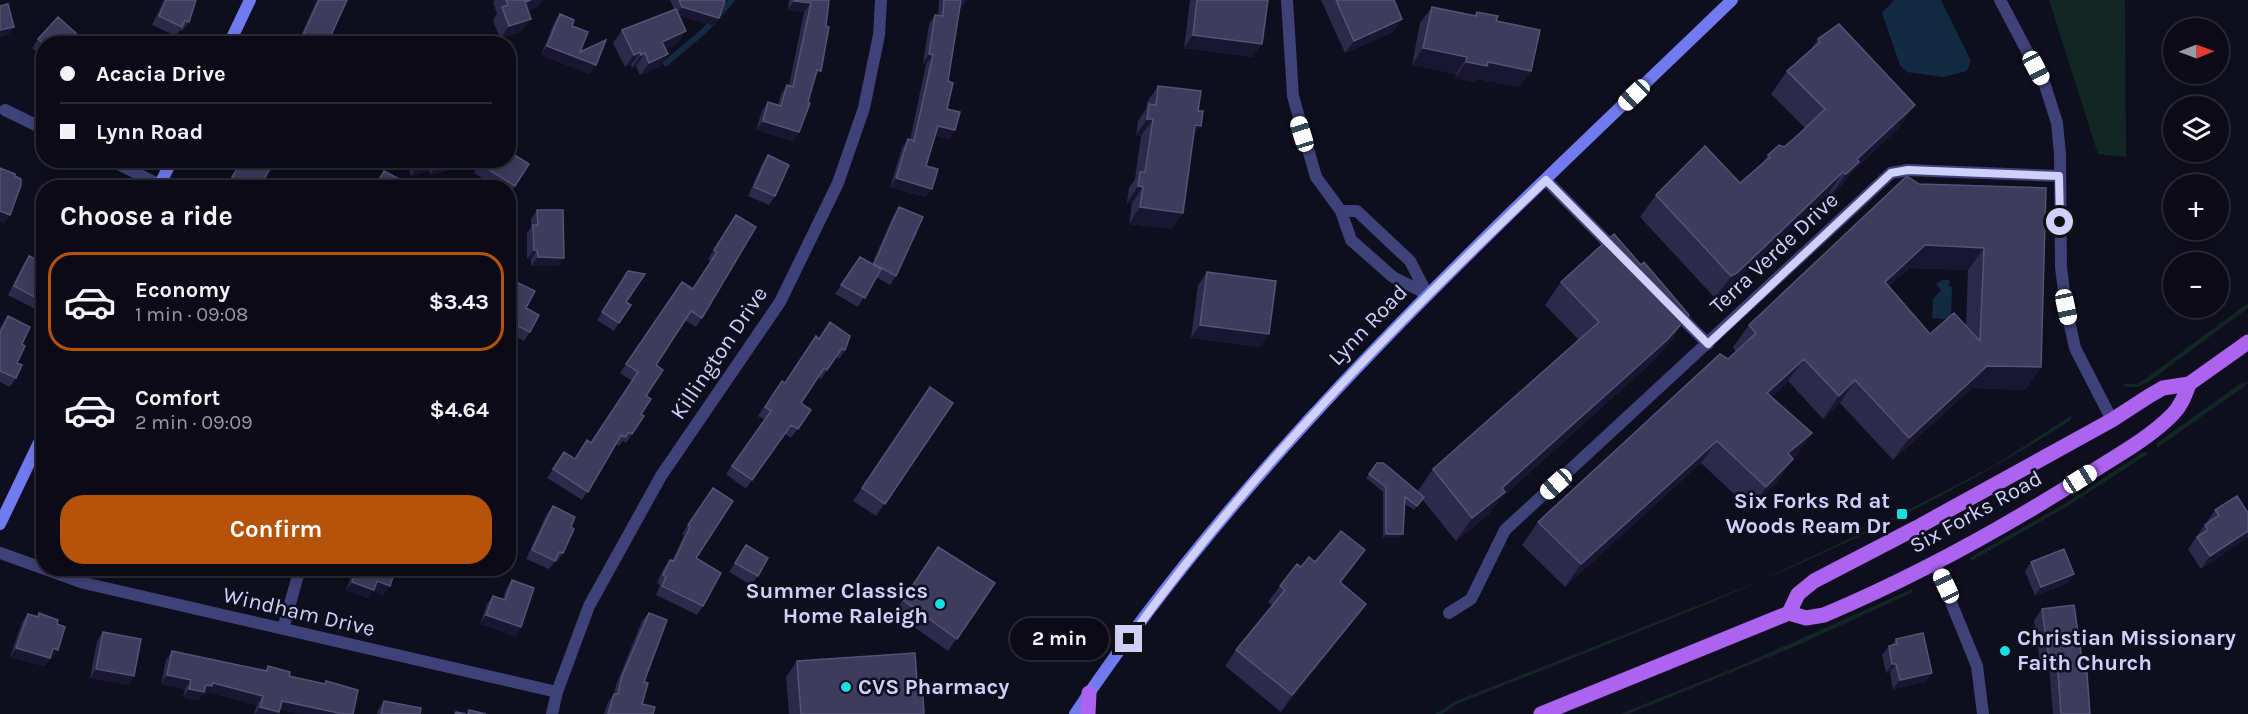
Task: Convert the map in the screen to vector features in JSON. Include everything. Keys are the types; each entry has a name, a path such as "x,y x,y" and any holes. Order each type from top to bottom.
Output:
{"main road":[{"path":"233,36 250,0"},
{"name":"Lynn Road","path":"1075,714 1168,584 1271,459 1427,294 1732,0"},
{"name":"Six Forks Road","path":"1789,613 1798,594 1814,581 1916,528 2112,420 2163,388 2190,384 2248,342"},
{"name":"Six Forks Road","path":"1541,714 1789,613 1806,618 1824,615 1935,563 2021,514 2146,437 2173,414 2182,403 2190,384"},
{"path":"0,524 36,449"},
{"path":"1088,714 1089,693"}],"street":[{"name":"Killington Drive","path":"552,714 557,692 589,606 661,477 780,302 838,183 864,108 879,35 881,0"},
{"path":"1287,0 1296,113 1316,177 1341,211 1351,240 1393,277 1427,294"},
{"path":"2000,0 2045,85 2057,123 2061,267 2066,307 2075,348 2112,420"},
{"path":"5,110 36,125"},
{"path":"125,168 148,180"},
{"name":"Terra Verde Drive","path":"1449,613 1471,599 1505,530 1891,173 1908,170 2059,176"},
{"path":"1546,180 1624,260"},
{"path":"1341,211 1357,211 1410,261 1427,294"},
{"path":"1664,300 1708,344"},
{"name":"Windham Drive","path":"0,553 36,566"},
{"path":"1935,563 1977,666 1983,714"},
{"name":"Windham Drive","path":"64,576 84,583 557,692"},
{"path":"283,629 298,576"}],"green space":[{"path":"2049,0 2125,0 2126,157 2098,154"},
{"path":"2248,303 2248,308 2147,383 2136,387 2124,387 2125,384 2137,384 2148,377"},
{"path":"2248,382 2157,448 2157,443 2240,384"},
{"path":"2072,415 2070,421 1997,465 1847,542 1770,577 1693,610 1457,704 1443,714 1435,714 1456,701 1760,581 1889,520 1995,465"},
{"path":"2143,452 2149,453 2066,507 1971,561 1970,558 1974,555 2063,505"},
{"path":"1912,589 1913,592 1796,646 1628,714 1620,714 1742,665"}],"water":[{"path":"1894,0 1941,0 1971,61 1967,71 1943,77 1907,72 1900,65 1882,13"},
{"path":"1942,280 1950,280 1949,286 1952,287 1951,320 1932,318 1933,299 1941,290 1936,284"}],"building":[{"path":"166,0 196,0 189,22 185,20 182,27 159,16"},
{"path":"319,0 347,0 331,36 303,36"},
{"path":"506,0 531,0 525,2 531,19 509,26 502,7 508,5"},
{"path":"679,0 725,0 719,18 682,7"},
{"path":"795,0 829,0 826,26 829,27 821,71 817,70 808,102 810,103 799,132 763,121 768,102 781,106 787,85 793,87 811,3"},
{"path":"944,0 961,0 948,81 953,83 947,109 960,112 955,130 938,126 926,166 938,169 932,189 896,178 908,139 914,141 933,55 929,54 935,15 943,16"},
{"path":"1197,0 1268,0 1262,44 1193,35"},
{"path":"1336,0 1394,0 1402,19 1354,41"},
{"path":"8,4 14,27 0,30 0,6"},
{"path":"1432,7 1476,16 1477,12 1498,16 1496,21 1540,30 1531,71 1488,62 1487,66 1466,62 1467,57 1423,48"},
{"path":"676,9 686,31 662,42 668,54 649,63 645,53 641,55 640,52 634,55 622,30"},
{"path":"560,14 574,20 572,26 588,32 580,52 606,40 596,65 547,46"},
{"path":"58,17 79,36 41,36"},
{"path":"1839,24 1915,105 1857,159 1859,162 1846,174 1843,172 1737,273 1731,276 1656,195 1705,146 1740,183 1770,157 1768,155 1779,145 1784,147 1798,135 1825,109 1787,71 1820,42 1818,39"},
{"path":"1158,86 1201,91 1198,111 1203,111 1201,126 1195,125 1183,213 1140,207 1143,187 1138,186 1140,172 1145,172 1153,119 1147,119 1149,104 1156,105"},
{"path":"768,155 789,165 775,196 754,187"},
{"path":"516,156 529,164 516,184 516,180 505,180 486,168 516,168"},
{"path":"0,168 21,179 10,215 0,211"},
{"path":"238,168 270,168 264,180 233,180 232,177"},
{"path":"384,171 401,180 379,180"},
{"path":"1907,176 1919,184 2046,188 2041,367 1987,366 1909,438 1855,380 1839,396 1804,359 1767,393 1812,433 1788,453 1793,459 1766,487 1717,441 1581,564 1538,522 1720,354 1728,359 1756,333 1749,325","holes":["1925,245 1984,248 1980,341 1954,313 1930,334 1885,282"]},
{"path":"899,207 923,217 896,276 874,264"},
{"path":"537,210 563,210 564,258 538,257 537,250 534,250 533,225 538,225"},
{"path":"736,215 756,227 702,318 691,311 656,365 663,370 646,396 651,399 641,414 644,416 632,434 629,432 625,437 621,435 588,492 553,469 564,452 575,459 587,440 591,443 638,372 626,364 682,282 693,289 717,252 714,250"},
{"path":"1614,234 1641,265 1644,262 1689,315 1668,339 1502,488 1505,492 1472,518 1433,469 1599,322 1561,282"},
{"path":"29,256 36,259 36,298 14,286"},
{"path":"860,257 881,269 865,298 841,285"},
{"path":"628,271 645,274 626,302 631,305 619,323 602,312"},
{"path":"1207,272 1276,281 1269,334 1200,325"},
{"path":"516,282 535,291 526,308 539,315 530,332 516,325"},
{"path":"8,316 30,327 22,344 25,346 17,363 22,365 16,378 0,371 0,333"},
{"path":"830,322 850,336 845,350 842,348 827,370 824,368 801,403 811,410 798,429 791,425 752,480 732,466 771,411 765,407 782,381 785,383 816,336 819,339"},
{"path":"930,387 953,403 885,504 862,488"},
{"path":"1377,463 1383,463 1424,497 1417,506 1405,497 1403,534 1386,534 1386,487 1369,474"},
{"path":"713,488 733,501 696,558 721,573 703,606 662,586 666,577 663,575 670,560 674,561 690,527 688,525"},
{"path":"2237,496 2248,513 2248,531 2210,556 2197,537 2208,530 2205,525 2219,515 2215,510"},
{"path":"553,506 575,517 571,527 574,529 563,553 559,552 555,561 532,550"},
{"path":"1341,531 1365,550 1340,582 1366,604 1292,695 1236,650 1285,590 1280,586 1297,564 1301,567 1309,557 1315,562"},
{"path":"746,545 768,558 758,576 735,563"},
{"name":"Summer Classics Home Raleigh","path":"938,547 995,583 957,639 903,600"},
{"path":"2064,549 2074,574 2041,587 2031,562"},
{"path":"354,576 393,576 390,586 377,581 374,590 352,582"},
{"path":"512,580 534,588 521,627 486,615 493,596 505,600"},
{"path":"2074,605 2084,673 2087,673 2090,714 2061,714 2057,658 2049,659 2042,609"},
{"path":"39,613 58,620 57,624 65,627 58,650 53,648 50,658 16,648 28,614 38,617"},
{"path":"649,613 667,620 644,682 648,683 642,704 655,707 653,714 608,714 614,694 618,694 622,676"},
{"path":"103,632 141,639 134,676 96,669"},
{"path":"1923,633 1932,673 1900,680 1896,664 1892,664 1889,646 1897,644 1896,639"},
{"path":"172,651 267,671 268,666 290,672 289,676 325,684 326,681 358,690 353,714 343,714 282,701 279,712 260,707 263,696 213,683 212,686 206,685 204,692 189,689 191,680 167,675"},
{"name":"CVS Pharmacy","path":"915,653 917,681 922,681 924,714 801,714 797,661"},
{"path":"384,701 421,708 420,714 381,714"},
{"path":"469,710 486,714 468,714"}],"waterway":[{"path":"666,63 704,31 732,0"}],"place":[{"name":"Six Forks Rd at Woods Ream Dr","path":"1902,514"},
{"name":"Summer Classics Home Raleigh","path":"940,604"},
{"name":"Christian Missionary Faith Church","path":"2005,651"},
{"name":"CVS Pharmacy","path":"846,687"}],"route":[{"path":"1129,639 1168,584 1271,459 1399,322 1546,180 1708,344 1891,173 1908,170 2059,176 2060,222"}]}
